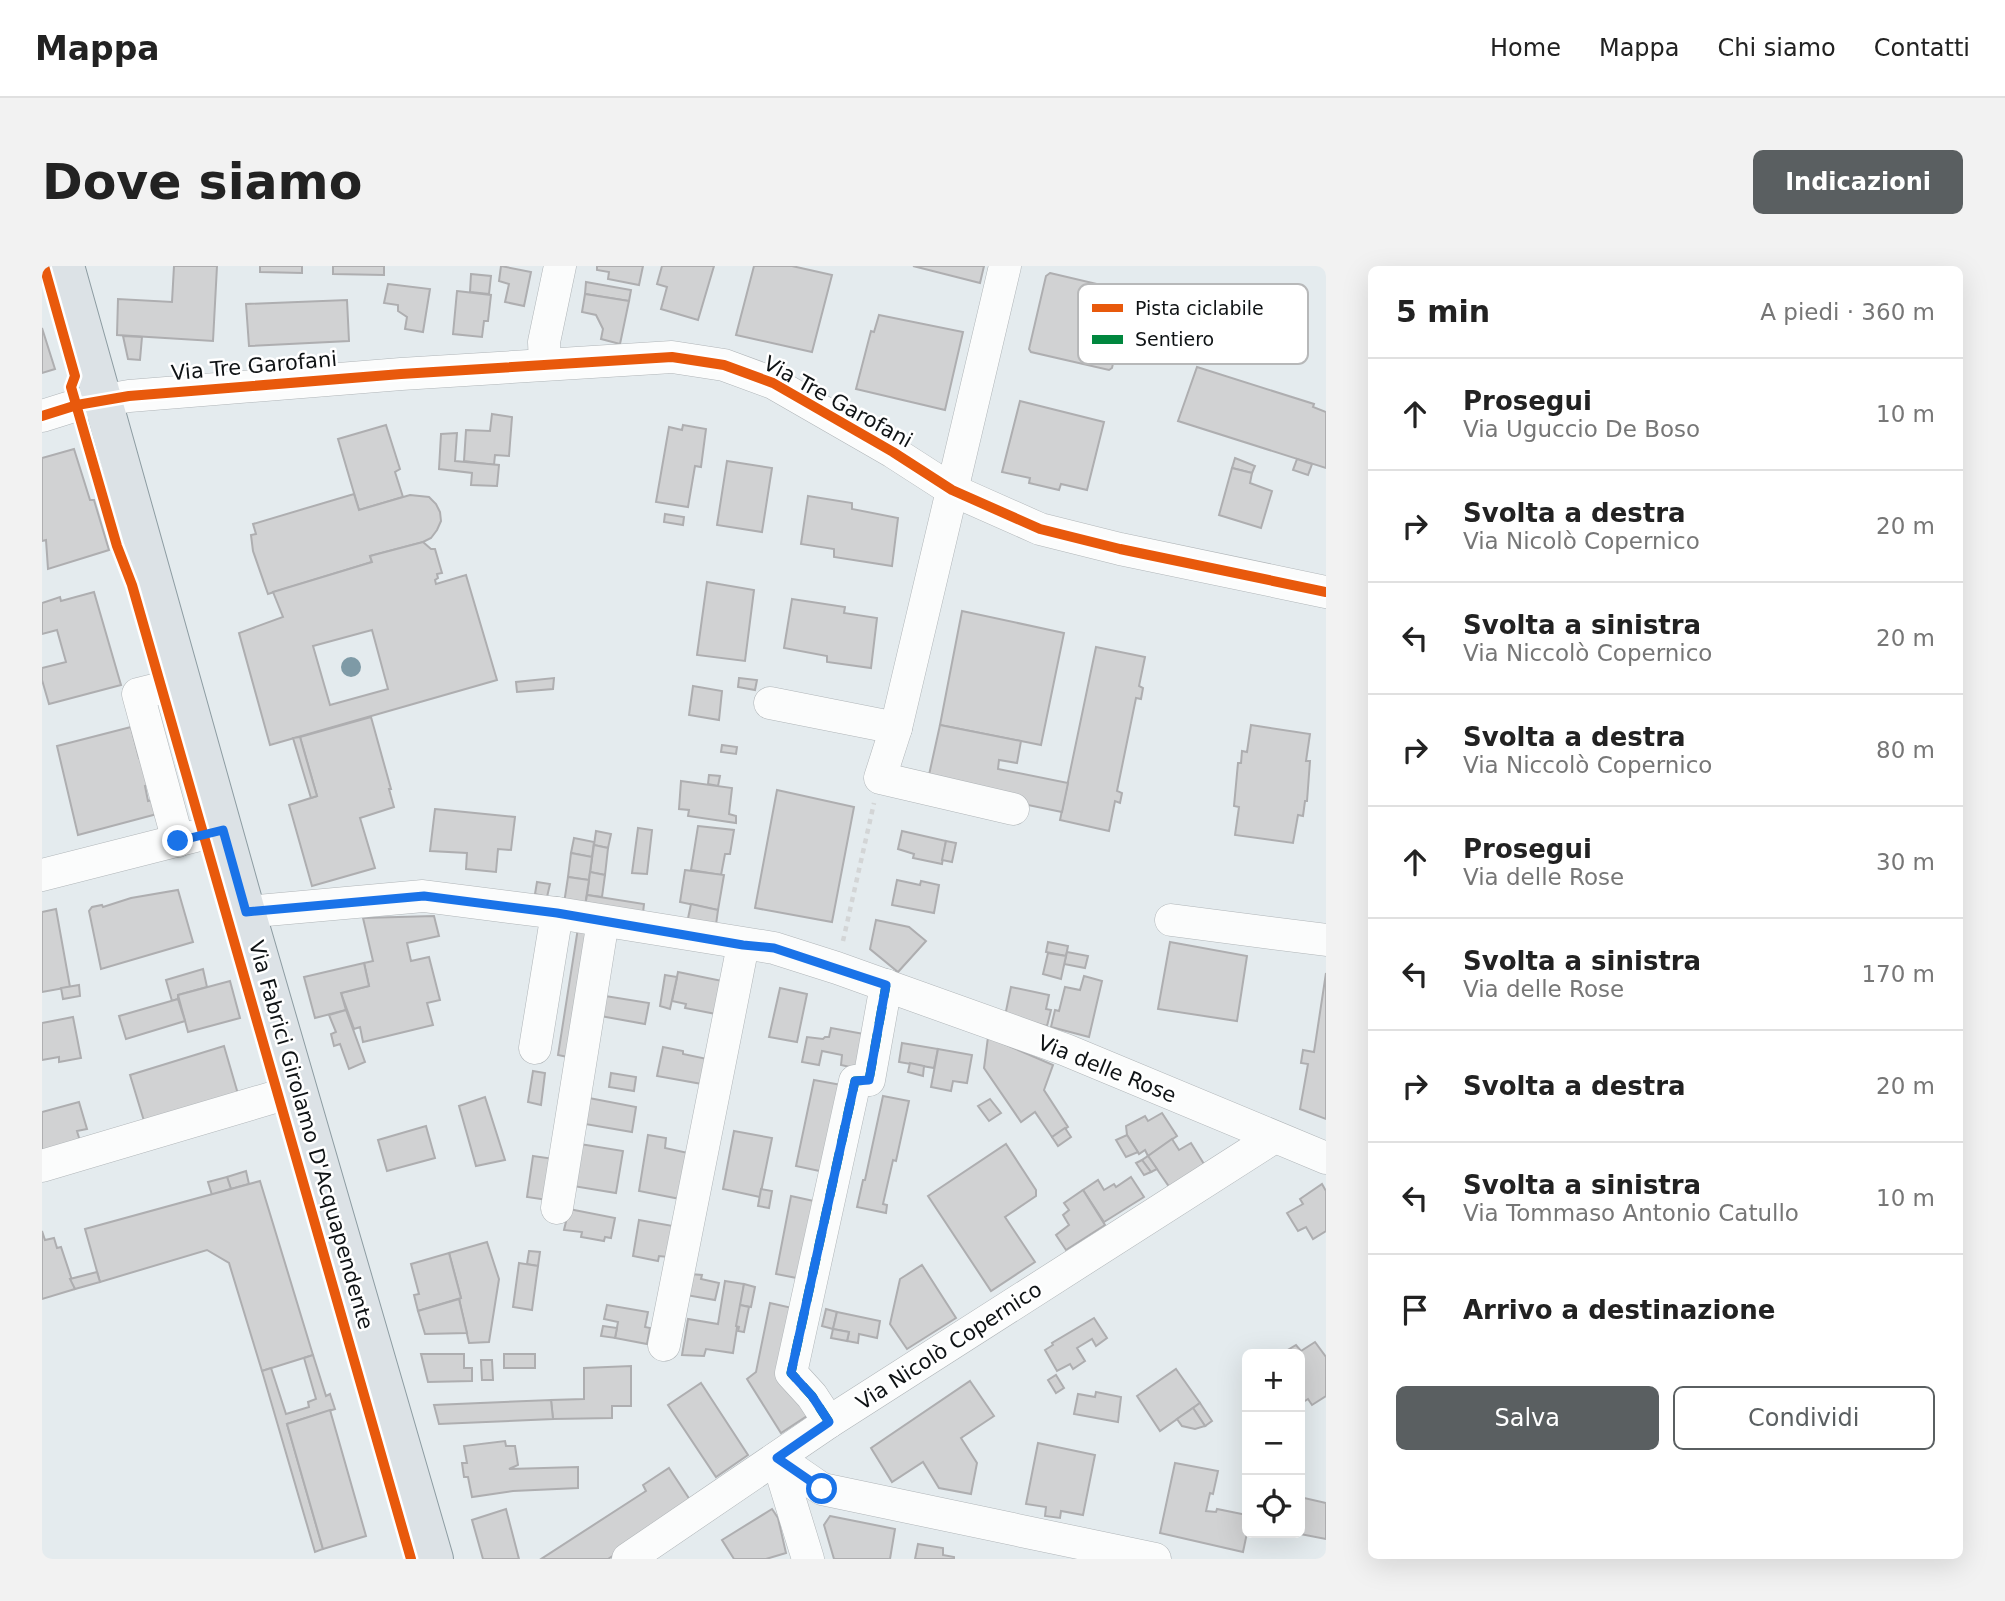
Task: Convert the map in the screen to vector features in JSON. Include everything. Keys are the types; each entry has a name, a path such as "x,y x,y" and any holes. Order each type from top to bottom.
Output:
{"main road":[{"name":"Via Fabrici Girolamo D'Acquapendente","path":"65,266 246,912 434,1559"}],"street":[{"path":"545,364 544,342 560,266"},
{"path":"1005,266 896,728 880,778 1013,809"},
{"name":"Via Tre Garofani","path":"42,416 103,400 276,384 671,357 724,365 773,383 893,452 952,490 1040,529 1133,552 1326,592"},
{"path":"178,841 138,694 182,683"},
{"path":"770,703 896,728"},
{"path":"42,876 223,830"},
{"name":"Via delle Rose","path":"246,912 424,896 557,913 774,948 1066,1050 1326,1158"},
{"path":"535,1048 557,913"},
{"path":"1171,920 1326,940"},
{"path":"557,1208 603,921"},
{"path":"664,1345 743,945"},
{"path":"829,1422 812,1396 791,1373 855,1081 869,1080 886,985"},
{"path":"42,1166 278,1096"},
{"name":"Via Nicolò Copernico","path":"628,1559 829,1422 1273,1138"},
{"path":"777,1458 808,1559"},
{"path":"777,1458 822,1489 1156,1559"}],"path":[{"path":"837,968 880,778"}],"building":[{"path":"174,266 217,266 213,341 117,335 118,299 172,302"},
{"path":"260,266 302,266 302,273 260,272"},
{"path":"333,266 384,266 384,275 333,274"},
{"path":"501,266 531,272 524,306 505,302 509,284 499,281"},
{"path":"597,266 643,266 639,285 608,279 609,272 597,270"},
{"path":"662,266 714,266 698,320 661,309 667,287 657,284"},
{"path":"754,266 792,266 832,275 812,352 736,335"},
{"path":"913,266 984,266 980,283"},
{"path":"1050,273 1097,284 1078,284 1078,363 1031,352 1029,349 1046,276"},
{"path":"471,274 491,276 489,294 470,292"},
{"path":"586,282 631,290 629,301 585,294"},
{"path":"388,284 430,289 423,332 405,329 407,317 398,311 398,305 384,303"},
{"path":"457,291 491,295 488,321 484,321 482,337 453,334"},
{"path":"585,294 629,301 620,344 601,339 603,329 596,315 582,312"},
{"path":"347,300 349,341 249,346 246,304"},
{"path":"879,315 963,332 945,410 856,389 871,331 874,332"},
{"path":"42,328 55,369 42,373"},
{"path":"123,336 142,337 140,360 128,359"},
{"path":"1083,364 1113,364 1109,370"},
{"path":"1197,367 1314,404 1313,407 1326,412 1326,468 1178,421"},
{"path":"1020,401 1104,422 1087,490 1061,484 1059,490 1029,483 1030,478 1002,472"},
{"path":"492,414 512,417 509,456 495,455 494,465 464,461 466,430 490,431"},
{"path":"386,425 400,469 395,472 403,497 359,510 338,439"},
{"path":"683,425 706,429 701,467 695,466 688,507 656,502 669,427 682,430"},
{"path":"457,433 455,461 499,465 497,486 471,485 472,473 439,469 441,434"},
{"path":"74,449 90,500 94,500 109,550 48,569 46,540 42,541 42,458"},
{"path":"1235,458 1255,466 1252,473 1232,468"},
{"path":"1297,459 1312,464 1308,475 1293,470"},
{"path":"727,461 772,468 762,532 717,525"},
{"path":"1232,468 1252,473 1250,483 1272,491 1261,528 1219,515"},
{"path":"354,494 359,510 410,495 429,497 440,512 441,521 431,538 423,542 370,556 372,562 268,594 253,551 251,535 256,534 253,524"},
{"path":"808,496 852,503 852,509 898,518 892,566 834,557 834,549 801,544"},
{"path":"665,514 684,517 683,525 664,522"},
{"path":"423,542 435,549 442,573 437,574 436,584 466,575 497,680 270,745 239,633 283,617 273,592 372,562 370,556","holes":["372,630 388,689 330,705 313,646"]},
{"path":"707,582 754,590 745,661 697,655"},
{"path":"94,592 121,685 49,704 42,680 42,668 66,662 57,630 42,634 42,603 60,597 61,601"},
{"path":"792,599 845,607 844,613 877,618 871,668 827,662 827,656 784,648"},
{"path":"962,611 1064,633 1041,745 940,725"},
{"path":"1096,647 1145,657 1139,686 1143,688 1141,699 1136,698 1117,791 1122,793 1120,803 1115,801 1109,831 1060,820"},
{"path":"554,678 553,689 517,692 516,682"},
{"path":"739,678 757,680 755,690 738,687"},
{"path":"693,686 722,691 719,720 689,715"},
{"path":"371,717 394,807 360,818 375,868 312,886 289,805 317,796 300,737"},
{"path":"940,725 1021,741 1017,763 999,760 998,769 1068,783 1062,812 927,784"},
{"path":"1251,725 1310,734 1306,761 1310,761 1307,801 1303,816 1298,815 1293,843 1235,835 1239,807 1234,806 1238,763 1241,763 1242,751 1247,752"},
{"path":"131,727 139,758 144,758 150,785 145,786 148,801 153,800 157,814 78,835 57,746"},
{"path":"300,737 317,796 311,798 293,738"},
{"path":"722,745 737,747 736,754 721,752"},
{"path":"709,775 720,776 718,786 708,784"},
{"path":"681,781 732,788 729,814 736,816 736,823 688,816 689,810 679,809"},
{"path":"777,790 854,807 832,922 755,908"},
{"path":"435,809 515,817 511,850 498,849 496,872 466,869 467,853 430,851"},
{"path":"698,826 734,830 730,854 725,854 721,875 691,870"},
{"path":"638,828 652,830 647,874 632,873"},
{"path":"596,831 611,834 608,848 594,845"},
{"path":"902,831 946,841 942,864 913,858 914,854 898,849"},
{"path":"574,838 594,842 592,857 571,853"},
{"path":"946,841 956,843 952,862 942,860"},
{"path":"594,845 608,848 605,875 590,872"},
{"path":"571,853 592,857 589,880 568,877"},
{"path":"685,870 724,875 718,910 680,902"},
{"path":"590,872 605,875 602,897 587,895"},
{"path":"568,877 589,880 584,912 563,910"},
{"path":"897,880 920,885 921,881 939,885 934,913 892,905"},
{"path":"537,882 550,884 547,897 535,894"},
{"path":"178,890 193,942 101,969 89,911 92,907 103,907 131,898"},
{"path":"587,895 644,904 642,921 584,912"},
{"path":"691,904 718,910 715,932 686,928"},
{"path":"56,909 70,987 42,992 42,912"},
{"path":"434,916 439,936 407,943 411,961 429,957 440,1000 427,1003 433,1025 363,1042 360,1027 354,1029 341,993 369,986 364,963 373,961 363,918"},
{"path":"876,920 909,927 926,941 898,972 870,949"},
{"path":"578,928 597,933 577,1059 558,1055"},
{"path":"1048,942 1068,946 1066,956 1046,952"},
{"path":"1170,942 1247,956 1237,1021 1158,1009"},
{"path":"1067,952 1088,956 1085,968 1064,964"},
{"path":"1048,953 1066,956 1061,979 1043,974"},
{"path":"364,963 369,986 341,993 346,1010 315,1018 304,977"},
{"path":"203,969 207,987 178,995 178,999 172,1001 166,980"},
{"path":"678,972 732,983 726,1016 685,1008 686,1004 672,1001"},
{"path":"1326,973 1326,1119 1300,1109 1308,1064 1301,1063 1303,1050 1314,1052"},
{"path":"665,975 677,977 670,1009 660,1006"},
{"path":"1084,976 1102,981 1089,1037 1051,1027 1055,1010 1059,1011 1065,987 1080,990"},
{"path":"230,981 240,1018 188,1032 178,995"},
{"path":"79,985 80,996 63,999 61,988"},
{"path":"1011,987 1049,995 1046,1009 1051,1010 1047,1026 1005,1016"},
{"path":"780,988 807,994 797,1042 769,1037"},
{"path":"599,995 649,1003 645,1024 595,1015"},
{"path":"178,999 185,1021 126,1039 119,1016"},
{"path":"346,1010 365,1062 349,1069 340,1044 334,1046 331,1034 336,1032 329,1015"},
{"path":"73,1017 81,1058 59,1062 59,1057 42,1060 42,1023"},
{"path":"831,1028 875,1036 868,1071 841,1065 842,1055 822,1051 819,1065 802,1062 807,1037 829,1037"},
{"path":"988,1037 1053,1065 1044,1090 1068,1127 1052,1137 1035,1112 1021,1122 984,1068"},
{"path":"902,1043 938,1049 934,1068 899,1062"},
{"path":"224,1046 238,1094 144,1121 130,1075"},
{"path":"663,1047 707,1059 702,1084 657,1076"},
{"path":"938,1049 972,1055 967,1083 953,1081 951,1091 931,1087"},
{"path":"910,1063 924,1066 923,1076 908,1072"},
{"path":"533,1071 545,1073 541,1105 528,1102"},
{"path":"611,1073 636,1077 634,1091 609,1087"},
{"path":"814,1080 847,1086 829,1173 796,1166"},
{"path":"883,1096 909,1101 883,1204 887,1205 886,1213 857,1207"},
{"path":"485,1097 505,1160 476,1166 459,1106"},
{"path":"589,1098 636,1107 632,1132 585,1124"},
{"path":"990,1099 1001,1113 989,1121 978,1106"},
{"path":"79,1102 87,1129 77,1131 80,1141 42,1152 42,1112"},
{"path":"1162,1113 1177,1136 1148,1156 1145,1150 1139,1154 1127,1135 1126,1126 1145,1116 1148,1121"},
{"path":"426,1126 435,1158 387,1171 378,1140"},
{"path":"1065,1128 1071,1137 1058,1146 1052,1137"},
{"path":"734,1131 772,1138 760,1197 723,1189"},
{"path":"648,1135 666,1138 665,1148 688,1153 680,1199 639,1191"},
{"path":"1127,1135 1138,1152 1126,1157 1116,1140"},
{"path":"1172,1139 1179,1150 1191,1143 1204,1164 1170,1188 1148,1156"},
{"path":"580,1144 623,1151 616,1193 573,1186"},
{"path":"1006,1144 1036,1190 1036,1196 1005,1217 1035,1262 991,1291 928,1196"},
{"path":"533,1156 561,1160 555,1201 527,1197"},
{"path":"1148,1156 1157,1169 1151,1172 1142,1160"},
{"path":"1142,1160 1151,1172 1144,1175 1136,1163"},
{"path":"246,1171 249,1184 231,1189 227,1177"},
{"path":"227,1177 231,1189 212,1195 208,1182"},
{"path":"1131,1177 1144,1197 1104,1222 1083,1190 1098,1180 1104,1190 1114,1184 1116,1187"},
{"path":"260,1181 313,1355 262,1371 229,1263 207,1250 100,1282 85,1229"},
{"path":"1322,1184 1326,1191 1326,1231 1313,1239 1306,1227 1298,1231 1287,1213 1303,1204 1300,1199"},
{"path":"761,1189 772,1191 769,1208 758,1206"},
{"path":"1083,1190 1105,1225 1066,1250 1056,1235 1069,1225 1063,1215 1069,1210 1064,1203"},
{"path":"791,1196 823,1203 807,1280 776,1274"},
{"path":"569,1209 615,1218 611,1238 605,1237 604,1241 581,1237 582,1232 564,1230"},
{"path":"639,1220 673,1226 668,1257 659,1256 658,1261 633,1256"},
{"path":"42,1231 45,1240 54,1238 57,1248 61,1247 75,1289 42,1299"},
{"path":"487,1242 499,1279 489,1342 469,1343 449,1253"},
{"path":"529,1251 540,1252 538,1266 527,1264"},
{"path":"449,1253 461,1298 418,1311 414,1295 419,1294 411,1264"},
{"path":"519,1263 538,1266 532,1310 513,1307"},
{"path":"922,1265 956,1318 907,1349 890,1324 900,1279"},
{"path":"97,1272 100,1282 75,1289 70,1279"},
{"path":"690,1274 702,1275 701,1279 719,1283 715,1300 686,1295"},
{"path":"725,1281 744,1284 733,1353 706,1349 704,1356 682,1355 688,1319 718,1324"},
{"path":"744,1284 755,1287 751,1307 740,1305"},
{"path":"459,1299 467,1333 425,1334 418,1311"},
{"path":"770,1303 801,1310 813,1412 781,1433 747,1379 756,1372"},
{"path":"607,1305 648,1312 645,1327 650,1328 647,1344 615,1338 618,1322 604,1319"},
{"path":"740,1305 749,1307 744,1332 738,1331 739,1327 736,1326"},
{"path":"826,1309 837,1312 833,1329 822,1326"},
{"path":"837,1312 880,1321 877,1338 859,1334 858,1343 847,1341 849,1332 833,1329"},
{"path":"1094,1318 1107,1338 1096,1346 1092,1339 1077,1348 1085,1361 1073,1369 1070,1364 1057,1371 1045,1350"},
{"path":"603,1326 617,1328 615,1338 601,1336"},
{"path":"833,1329 849,1332 847,1341 831,1338"},
{"path":"1315,1342 1326,1357 1326,1396 1312,1405 1308,1399 1305,1401 1304,1349"},
{"path":"421,1354 464,1354 464,1368 472,1368 472,1381 428,1382"},
{"path":"504,1354 535,1354 535,1368 504,1368"},
{"path":"313,1355 326,1396 330,1394 335,1409 287,1424 323,1549 315,1552 262,1371 271,1368 286,1414 309,1407 308,1402 316,1399 304,1358"},
{"path":"481,1360 492,1360 493,1380 482,1380"},
{"path":"631,1366 631,1406 612,1406 612,1418 553,1419 551,1400 584,1399 584,1368"},
{"path":"1176,1369 1200,1403 1160,1431 1137,1396"},
{"path":"1056,1375 1064,1388 1056,1393 1048,1380"},
{"path":"970,1381 994,1416 961,1438 977,1463 971,1494 939,1488 923,1462 892,1482 871,1448"},
{"path":"701,1383 748,1455 716,1477 668,1405"},
{"path":"1096,1392 1121,1397 1118,1422 1074,1414 1078,1394 1095,1397"},
{"path":"551,1400 553,1419 439,1424 434,1405"},
{"path":"1200,1403 1212,1421 1205,1426 1193,1408"},
{"path":"1193,1408 1205,1426 1195,1429 1182,1426 1177,1419"},
{"path":"330,1410 366,1536 323,1549 287,1424"},
{"path":"505,1441 506,1446 515,1446 518,1465 509,1469 578,1467 578,1488 513,1491 472,1497 468,1477 464,1477 462,1463 467,1463 464,1446"},
{"path":"1038,1443 1095,1455 1083,1515 1061,1511 1060,1518 1045,1516 1046,1507 1026,1504"},
{"path":"1175,1463 1218,1471 1206,1511 1216,1512 1217,1509 1242,1514 1242,1538 1246,1538 1243,1552 1160,1533"},
{"path":"669,1468 692,1503 608,1559 541,1559 646,1491 643,1485"},
{"path":"1305,1498 1326,1503 1326,1539 1305,1535"},
{"path":"506,1509 519,1559 483,1559 472,1520"},
{"path":"772,1509 778,1518 786,1553 766,1559 734,1559 722,1540"},
{"path":"830,1516 895,1529 890,1559 834,1559 824,1525"},
{"path":"918,1544 943,1548 943,1555 954,1559 915,1559"}],"marked path":[{"path":"829,1422 812,1396 791,1373 855,1081 869,1080 886,985"}],"cycle path":[{"path":"44,266 75,376 71,387 117,546 132,585 411,1559"},
{"path":"42,416 77,405 129,396 401,374 672,357 724,365 773,383 893,452 952,490 1040,529 1120,549 1326,592"}],"route":[{"path":"178,841 223,830 246,912 424,896 557,913 774,948 886,985 869,1080 855,1081 791,1373 812,1396 829,1422 777,1458 822,1489"}]}
